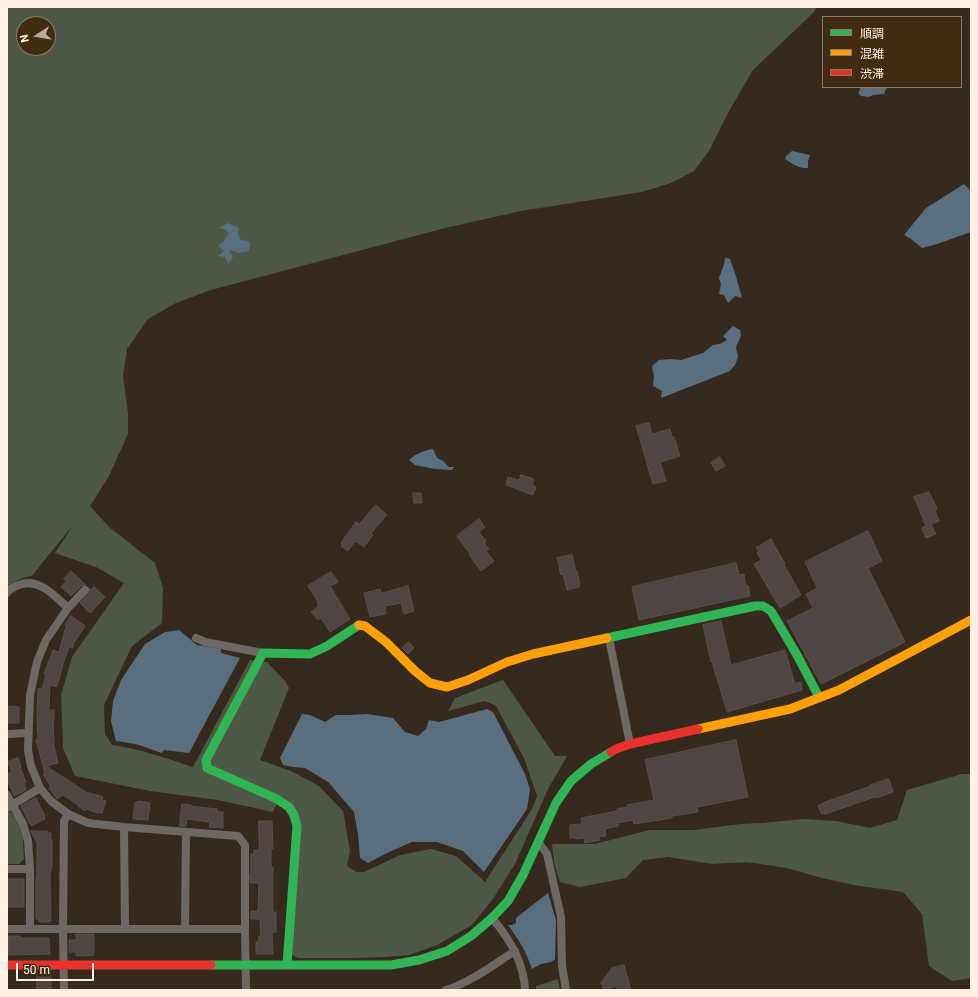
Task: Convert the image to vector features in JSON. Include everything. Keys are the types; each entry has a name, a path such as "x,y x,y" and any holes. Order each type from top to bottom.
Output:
{"street":[{"path":"7,593 20,584 31,583 45,587 68,608"},
{"path":"85,590 68,608 46,640 37,662 30,695 28,750 31,766 40,788 51,801 68,814 88,823 238,836 245,845 246,990"},
{"path":"196,638 205,642 263,653 310,654 327,646 358,625 364,626 386,642 415,671 430,683 447,687 468,680 507,662 533,654 755,606 763,606 771,611 797,655 819,698"},
{"path":"7,965 391,965 419,960 446,950 471,936 492,918 508,901 539,843 556,803 571,781 591,764 616,749 630,744 790,709 839,690 971,620"},
{"path":"609,638 630,744"},
{"path":"263,653 206,760 206,764 207,768 275,798 289,807 294,815 297,826 287,965"},
{"path":"7,734 28,733"},
{"path":"10,807 40,788"},
{"path":"7,795 10,807 23,824 28,842 30,869 30,929"},
{"path":"64,990 64,821 68,814"},
{"path":"124,827 125,929"},
{"path":"185,929 186,832"},
{"path":"539,843 547,854 561,917 562,966 566,990"},
{"path":"7,869 30,869"},
{"path":"492,918 515,951 520,962 525,990"},
{"path":"7,929 245,929"},
{"path":"446,990 459,988 515,951"}],"green space":[{"path":"7,7 817,7 814,12 753,70 729,111 709,151 694,171 671,183 642,192 521,211 445,228 211,290 176,303 148,319 127,349 123,376 128,413 128,434 109,476 90,506 109,527 155,563 163,588 162,623 132,646 104,705 105,734 112,745 143,751 193,767 250,660 267,662 285,681 289,688 260,760 291,771 319,786 343,811 350,851 347,866 356,872 364,872 400,855 431,849 456,856 485,882 532,809 537,796 524,758 496,706 485,701 448,711 455,698 503,680 555,756 567,756 548,789 515,864 493,899 472,925 437,945 409,955 351,958 298,958 291,954 300,824 280,797 273,812 218,800 150,791 75,776 63,748 61,695 72,657 124,583 96,567 55,553 72,527 32,576 25,577 7,587"},
{"path":"962,774 971,774 971,978 952,981 929,966 922,914 903,892 854,885 787,868 747,862 712,864 668,857 643,860 626,878 580,887 560,882 554,863 552,844 595,844 650,830 694,830 741,824 803,819 836,821 870,828 897,820 907,790"},
{"path":"10,811 19,824 23,840 24,859 19,864 7,864 7,814"},
{"path":"558,979 560,990 536,990 536,986"}],"water":[{"path":"860,88 887,88 884,94 869,97 861,96 858,93"},
{"path":"792,151 810,155 808,168 799,167 785,159 786,156"},
{"path":"964,184 971,191 971,232 922,248 904,235 926,208"},
{"path":"228,223 239,228 238,234 241,240 249,241 250,244 249,251 239,253 229,250 233,257 228,264 225,257 218,256 224,251 218,246 224,241 229,233 224,229 219,228"},
{"path":"725,258 730,259 742,298 735,296 728,303 724,295 719,294 721,284 719,278"},
{"path":"733,326 740,330 741,336 736,347 738,357 735,365 730,371 661,398 662,391 653,386 654,376 652,366 659,360 681,360 703,353 713,345 720,344 727,340 723,336"},
{"path":"433,449 437,458 449,467 454,467 452,470 435,469 415,465 409,460 420,453"},
{"path":"179,630 197,645 221,649 221,653 240,658 189,753 164,750 162,753 136,744 116,741 111,721 113,701 121,680 145,644 165,632"},
{"path":"487,709 493,712 525,774 530,790 527,809 484,872 463,851 437,842 412,842 368,863 360,858 354,812 328,782 305,768 283,765 280,758 302,714 310,715 325,722 336,715 367,714 393,718 405,732 418,736 426,729 429,720 439,722"},
{"path":"548,893 556,920 555,959 532,969 522,946 508,925 516,923 516,918"}],"building":[{"path":"649,423 652,434 670,429 680,456 660,462 666,481 653,484 636,426"},
{"path":"720,457 725,466 716,471 711,463"},
{"path":"521,475 534,479 532,485 536,487 533,495 506,485 508,477 519,480"},
{"path":"929,492 937,509 935,510 939,521 931,524 936,534 926,538 922,528 926,526 914,497"},
{"path":"413,493 421,493 422,503 414,503"},
{"path":"376,505 387,515 371,533 373,535 364,547 355,541 348,551 341,546 341,543 356,522 359,524"},
{"path":"479,519 485,527 479,532 486,541 484,543 489,549 486,551 494,561 481,571 457,536"},
{"path":"868,531 882,561 868,568 905,642 821,684 787,621 813,608 806,594 817,588 805,562"},
{"path":"771,539 801,595 780,608 754,564 761,560 757,553 759,552 756,548"},
{"path":"572,555 580,585 579,587 567,590 563,574 561,575 557,558"},
{"path":"736,563 739,575 744,574 746,586 748,586 750,596 639,620 632,587"},
{"path":"71,571 86,585 81,586 71,596 61,587 67,580 64,579"},
{"path":"331,572 338,582 330,586 350,619 330,632 321,618 318,620 311,612 319,606 308,586"},
{"path":"408,586 414,611 404,614 401,603 385,606 386,614 370,617 364,593 380,589 381,593"},
{"path":"94,587 105,597 90,613 80,603 89,593 90,588 92,590"},
{"path":"71,616 85,626 74,643 73,648 69,647 57,687 50,685 49,710 54,710 54,746 58,763 46,766 86,792 103,797 102,800 106,801 102,813 86,809 85,811 63,795 57,799 49,788 51,787 43,774 45,773 36,740 38,740 38,689 42,689 46,675 44,674 53,650 59,652 65,625"},
{"path":"721,621 731,665 785,650 795,684 801,682 802,690 727,712 711,662 703,625"},
{"path":"409,642 414,648 408,654 402,648"},
{"path":"7,706 19,707 19,723 7,723"},
{"path":"736,740 748,797 697,807 698,812 672,816 672,818 634,824 633,820 618,823 618,826 605,829 606,836 599,837 600,840 585,843 584,838 570,838 570,825 582,824 581,818 617,811 617,809 627,807 627,805 654,800 645,760"},
{"path":"18,758 26,782 24,783 26,790 14,796 7,779 7,774 12,772 8,762"},
{"path":"889,779 893,792 825,814 821,813 818,806 825,802"},
{"path":"36,798 45,819 31,826 21,806"},
{"path":"139,801 150,803 148,820 133,819 135,802"},
{"path":"182,804 217,809 217,812 223,812 223,828 209,827 210,822 187,819 186,826 180,826"},
{"path":"259,821 272,821 273,849 271,849 271,868 273,867 273,912 276,912 276,932 272,932 273,954 256,954 256,942 258,942 259,936 261,936 260,919 251,919 251,911 258,911 259,883 250,883 250,874 251,854 254,854 254,850 259,850"},
{"path":"31,831 47,831 48,833 51,833 51,921 49,922 39,922 39,919 36,919 37,843"},
{"path":"7,879 24,879 24,907 7,907"},
{"path":"76,934 94,934 94,955 76,956 76,952 69,952 69,940 76,940"},
{"path":"9,936 20,936 20,938 49,938 50,954 9,955"},
{"path":"624,965 631,990 617,990 616,986 604,990 601,983 612,968"},
{"path":"37,977 51,977 51,990 37,990"}],"traffic: fast":[{"path":"607,638 755,606 763,606 771,611 797,655 819,697"},
{"path":"287,965 297,826 294,815 289,807 275,798 207,768 206,760 263,653 310,654 327,646 359,625"},
{"path":"211,965 391,965 419,960 447,951 471,936 492,918 508,901 523,875 556,803 571,781 591,764 611,752"}],"traffic: slow":[{"path":"698,729 790,709 839,690 971,620"},
{"path":"359,625 365,626 386,642 415,671 430,683 447,687 468,680 507,662 533,654 607,638"}],"traffic: jam":[{"path":"611,752 630,744 698,729"},
{"path":"7,965 211,965"}]}
